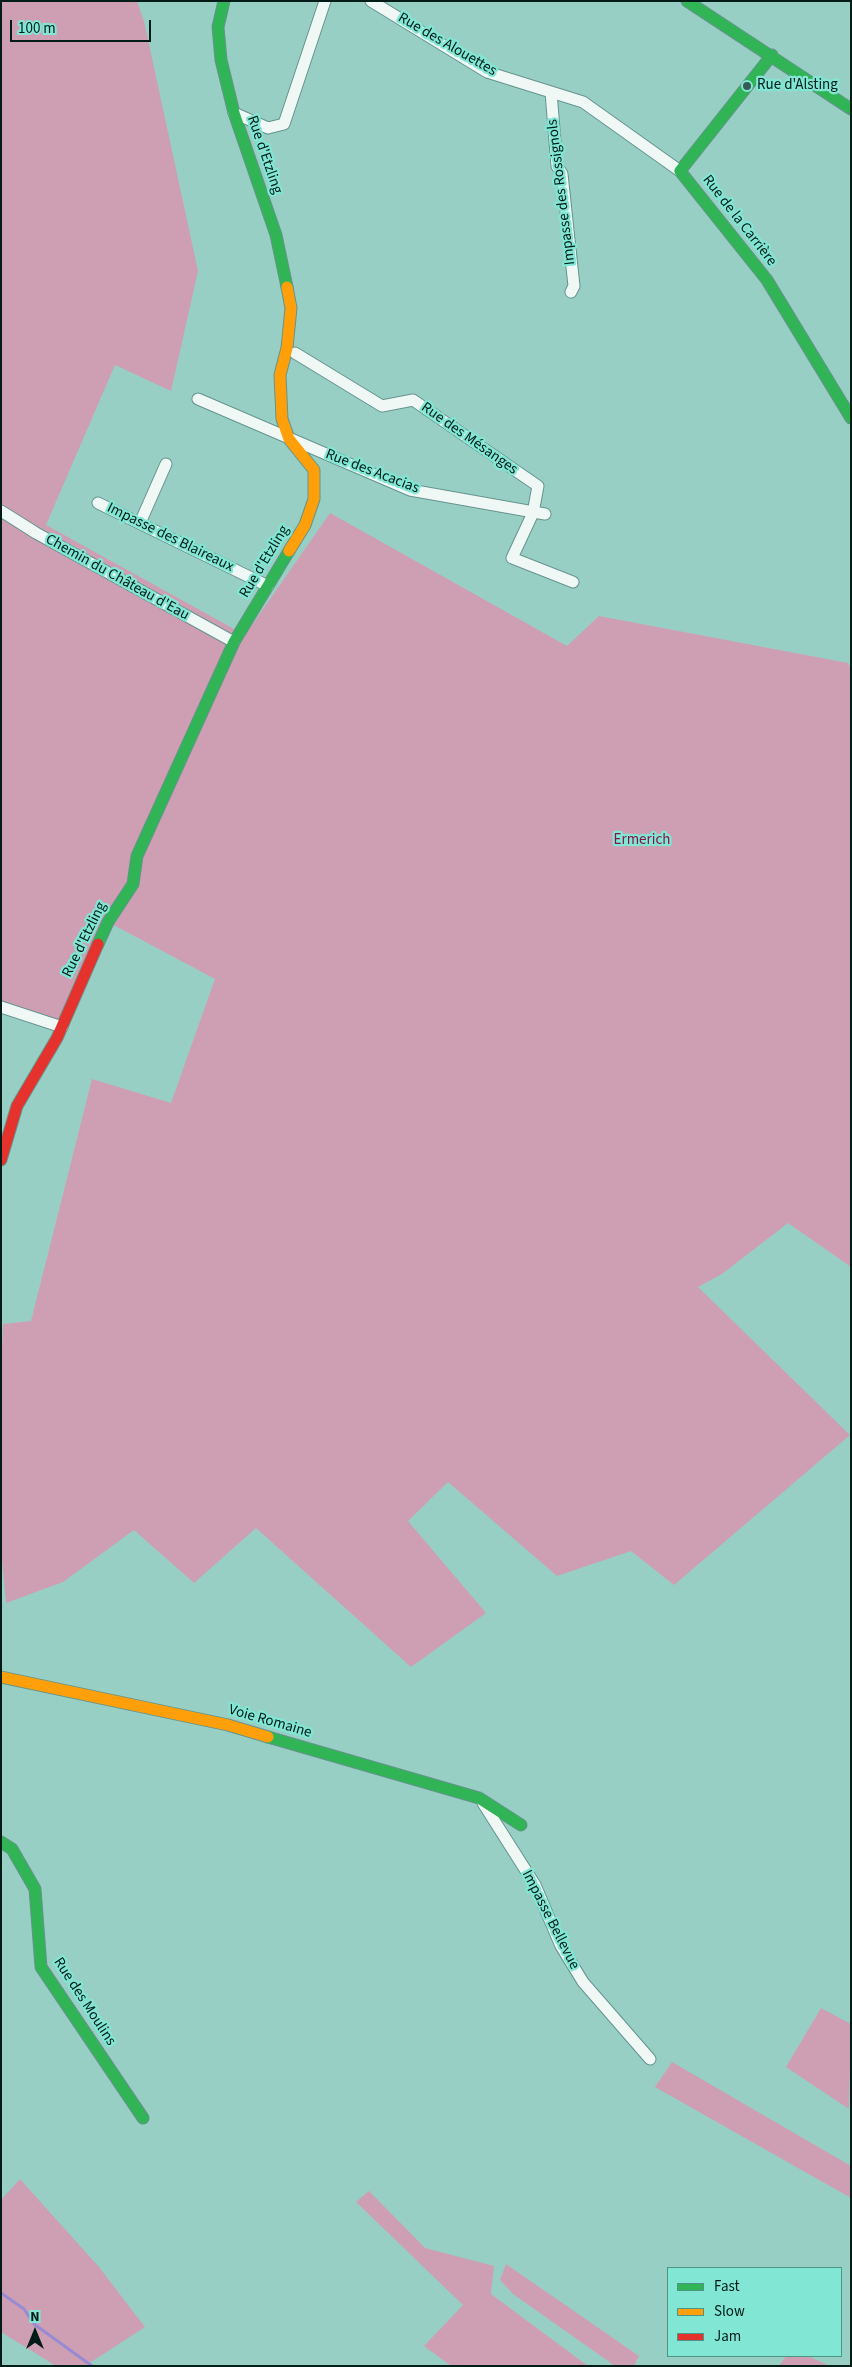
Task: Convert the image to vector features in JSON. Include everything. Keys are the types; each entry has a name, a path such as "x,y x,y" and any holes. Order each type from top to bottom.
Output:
{"street":[{"name":"Rue d'Etzling","path":"1,1160 17,1106 62,1027 108,922 133,884 137,856 234,642 305,525 314,498 314,470 289,439 282,418 280,375 287,348 291,308 276,235 234,113 221,60 218,28 224,1"},
{"path":"234,113 268,128 284,124 325,1"},
{"name":"Rue des Alouettes","path":"372,1 487,72 583,102 680,171"},
{"path":"687,1 772,55 851,109"},
{"name":"Rue de la Carrière","path":"772,55 680,171 767,280 851,418"},
{"name":"Impasse des Rossignols","path":"551,92 557,166 562,174 574,286 571,292"},
{"name":"Rue des Mésanges","path":"295,353 382,406 413,400 538,486 539,514"},
{"name":"Rue des Acacias","path":"198,399 410,490 539,514"},
{"path":"140,523 166,464"},
{"name":"Impasse des Blaireaux","path":"98,503 268,586"},
{"name":"Chemin du Château d'Eau","path":"1,511 36,533 234,642"},
{"path":"539,514 512,558 573,582"},
{"path":"1,1007 62,1027"},
{"name":"Voie Romaine","path":"1,1677 228,1725 479,1798 521,1825"},
{"name":"Impasse Bellevue","path":"479,1798 535,1885 560,1946 583,1982 650,2059"},
{"name":"Rue des Moulins","path":"1,1842 12,1849 35,1889 41,1967 144,2118"}],"green space":[{"name":"Ermerich","path":"1,1 137,1 144,21 198,271 171,391 115,365 46,525 245,635 330,513 567,646 599,616 848,663 851,669 851,1267 788,1223 722,1274 698,1287 850,1435 674,1585 631,1551 557,1576 448,1482 408,1521 486,1613 411,1667 256,1528 194,1583 134,1530 63,1582 6,1603 1,1551 1,1367 3,1324 31,1321 92,1079 171,1103 215,979 108,922 62,1027 1,1007"},
{"path":"821,2008 851,2024 849,2109 786,2067"},
{"path":"672,2062 851,2166 851,2198 655,2087"},
{"path":"20,2179 99,2267 145,2327 85,2366 56,2366 1,2332 1,2200"},
{"path":"369,2191 425,2248 494,2266 491,2294 588,2366 451,2366 424,2346 463,2305 356,2202"},
{"path":"506,2264 639,2356 634,2366 615,2366 513,2294 500,2280"},
{"path":"785,2357 810,2357 830,2366 779,2366"}],"waterway":[{"path":"1,2293 24,2309 34,2324 92,2366"}],"traffic: fast":[{"path":"224,1 218,27 221,60 234,113 276,235 287,287"},
{"path":"687,1 851,109"},
{"path":"772,55 680,171 767,280 851,418"},
{"path":"98,944 108,922 133,884 137,856 234,642 289,551"},
{"path":"268,1737 479,1798 521,1825"},
{"path":"1,1842 12,1849 35,1889 41,1967 143,2118"}],"traffic: slow":[{"path":"287,287 291,308 287,348 280,375 282,419 289,439 314,470 314,499 305,525 289,551"},
{"path":"1,1677 228,1725 268,1737"}],"traffic: jam":[{"path":"1,1160 17,1106 57,1038 98,944"}],"place":[{"name":"Rue d'Alsting","path":"747,86"}]}
